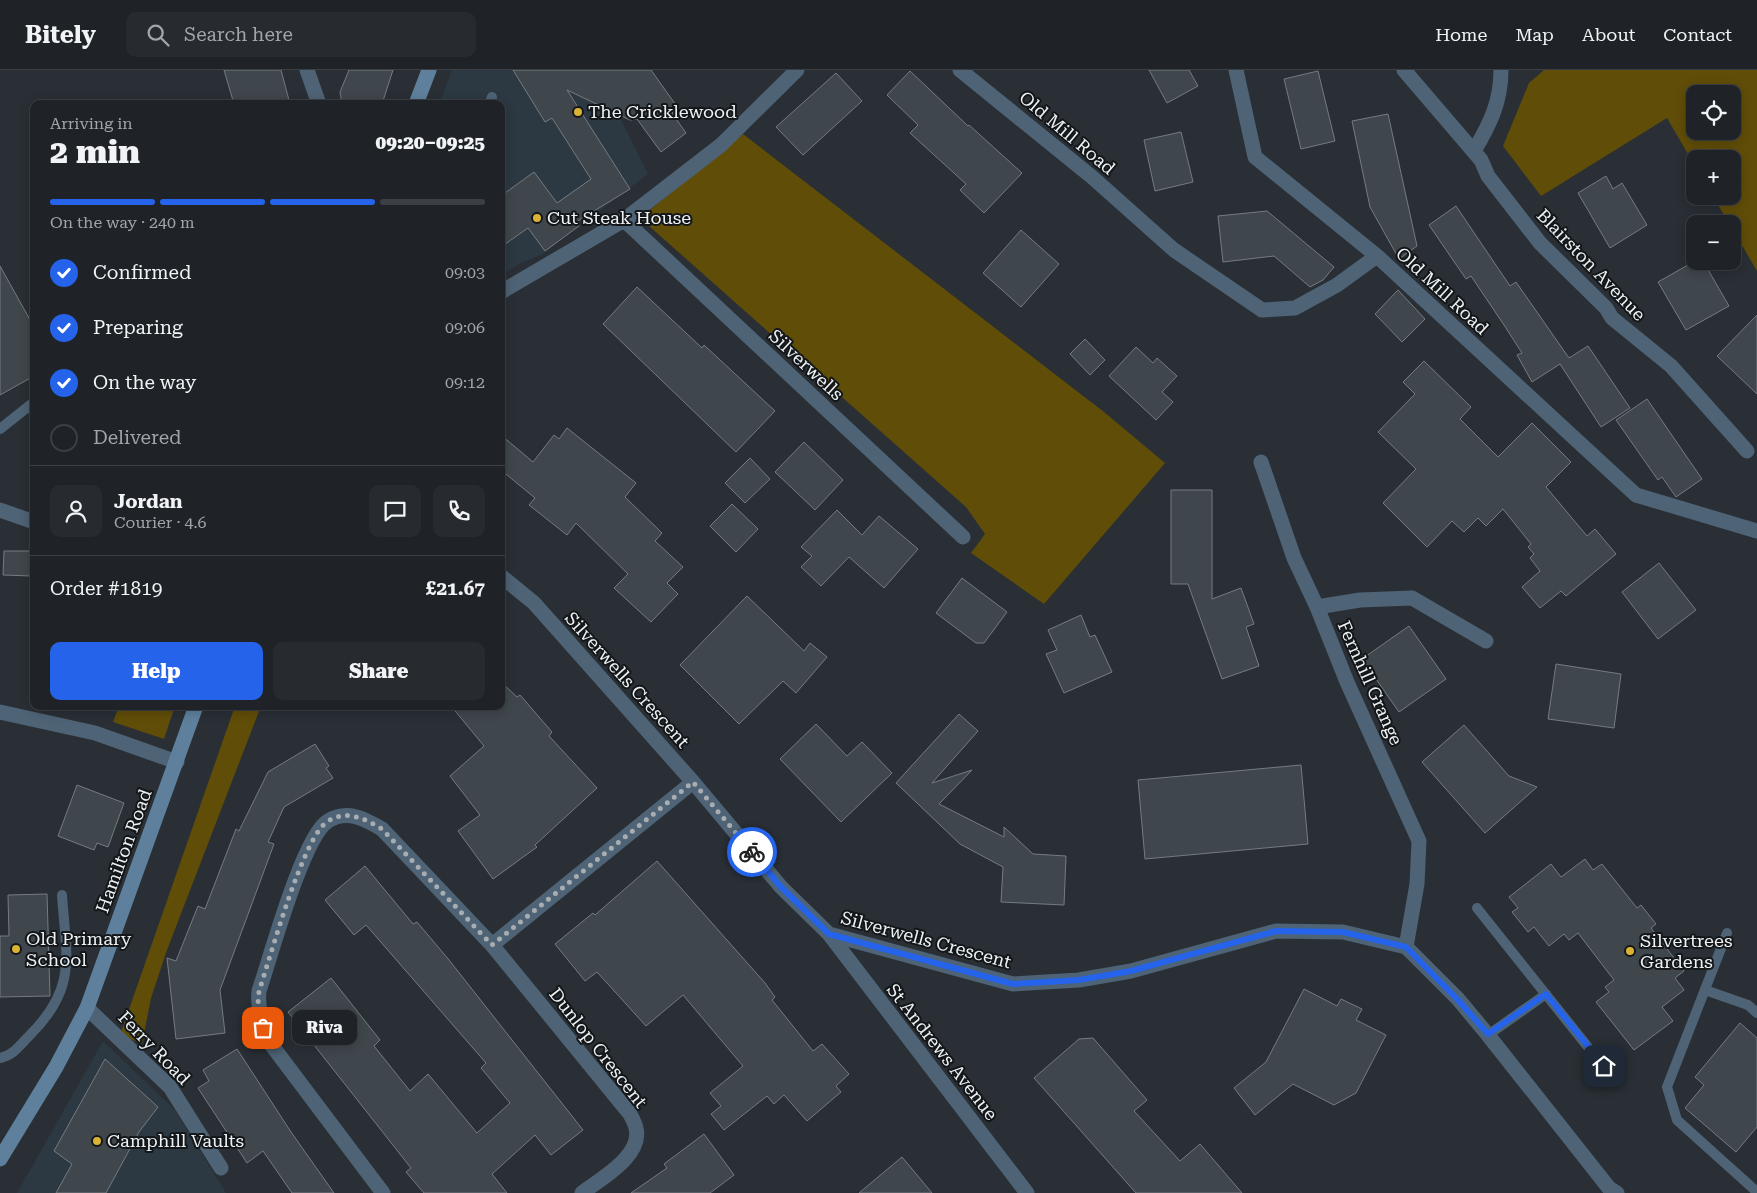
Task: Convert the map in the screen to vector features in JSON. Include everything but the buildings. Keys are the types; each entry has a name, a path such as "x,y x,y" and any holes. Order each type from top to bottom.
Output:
{"main road":[{"path":"418,100 430,70"},
{"name":"Hamilton Road","path":"0,1159 56,1067 87,1008 195,710"}],"street":[{"path":"307,70 318,100"},
{"path":"505,290 624,220 721,145 797,70"},
{"name":"Old Mill Road","path":"960,70 1092,177 1174,250 1262,310 1295,308 1337,285 1377,256 1636,495 1757,531"},
{"path":"1236,70 1255,157 1377,256"},
{"name":"Blairston Avenue","path":"1404,70 1474,151 1481,160 1488,176 1540,243 1606,308 1612,318 1671,366 1747,451"},
{"path":"1474,151 1487,130 1501,92 1501,70"},
{"name":"Silverwells","path":"624,220 963,537"},
{"path":"1261,462 1294,558 1317,607"},
{"path":"0,510 30,521"},
{"name":"Silverwells Crescent","path":"505,579 534,603 693,782 780,886 829,934 1013,984 1079,980 1131,971 1276,931 1343,932 1406,947"},
{"name":"Fernhill Grange","path":"1406,947 1417,884 1419,840 1347,682 1317,607 1360,600 1412,598 1486,641"},
{"path":"0,712 95,733 177,762"},
{"path":"492,945 693,782"},
{"name":"Dunlop Crescent","path":"383,1193 270,1043 260,1018 258,1004 259,991 304,856 328,821 348,814 365,818 382,829 492,945 630,1114 637,1129 635,1144 623,1162 582,1193"},
{"name":"St Andrews Avenue","path":"829,934 1027,1193"},
{"path":"1406,947 1488,1034 1610,1188 1617,1193"},
{"name":"Ferry Road","path":"87,1008 170,1087 221,1168"}],"lane":[{"path":"0,429 30,405"},
{"path":"0,1058 10,1056 43,1022 59,998 66,977 62,895"},
{"path":"1477,908 1615,1081"},
{"path":"1727,934 1667,1087 1677,1120 1757,1192"},
{"path":"1705,990 1748,1006 1757,1013"},
{"path":"1488,1034 1546,994"}],"shaded area":[{"path":"452,70 603,70 625,106 618,114 648,174 541,255 521,263 505,273 505,100 441,100"},
{"path":"1544,70 1757,70 1757,271 1741,244 1741,215 1724,215 1718,205 1741,205 1741,150 1686,151 1667,118 1541,196 1503,146 1529,83"},
{"path":"743,134 1104,412 1165,463 1044,604 971,553 985,534 966,507 640,218"},
{"path":"118,710 174,710 164,739 113,722"},
{"path":"234,710 259,710 167,950 151,998 142,1044 120,1035"},
{"path":"103,1041 175,1110 226,1193 17,1193"}],"way so far":[{"path":"263,1028 258,1004 259,991 304,856 328,821 348,814 365,818 382,829 492,945 693,782 752,852"}],"place":[{"name":"The Cricklewood","path":"578,112"},
{"name":"Cut Steak House","path":"537,218"},
{"name":"Old Primary School","path":"16,949"},
{"name":"Silvertrees Gardens","path":"1630,951"},
{"name":"Riva","path":"263,1028"},
{"name":"Camphill Vaults","path":"97,1141"}],"route":[{"path":"752,852 780,886 829,934 1013,984 1079,980 1131,971 1276,931 1343,932 1406,947 1488,1034 1546,994 1604,1066"}]}
